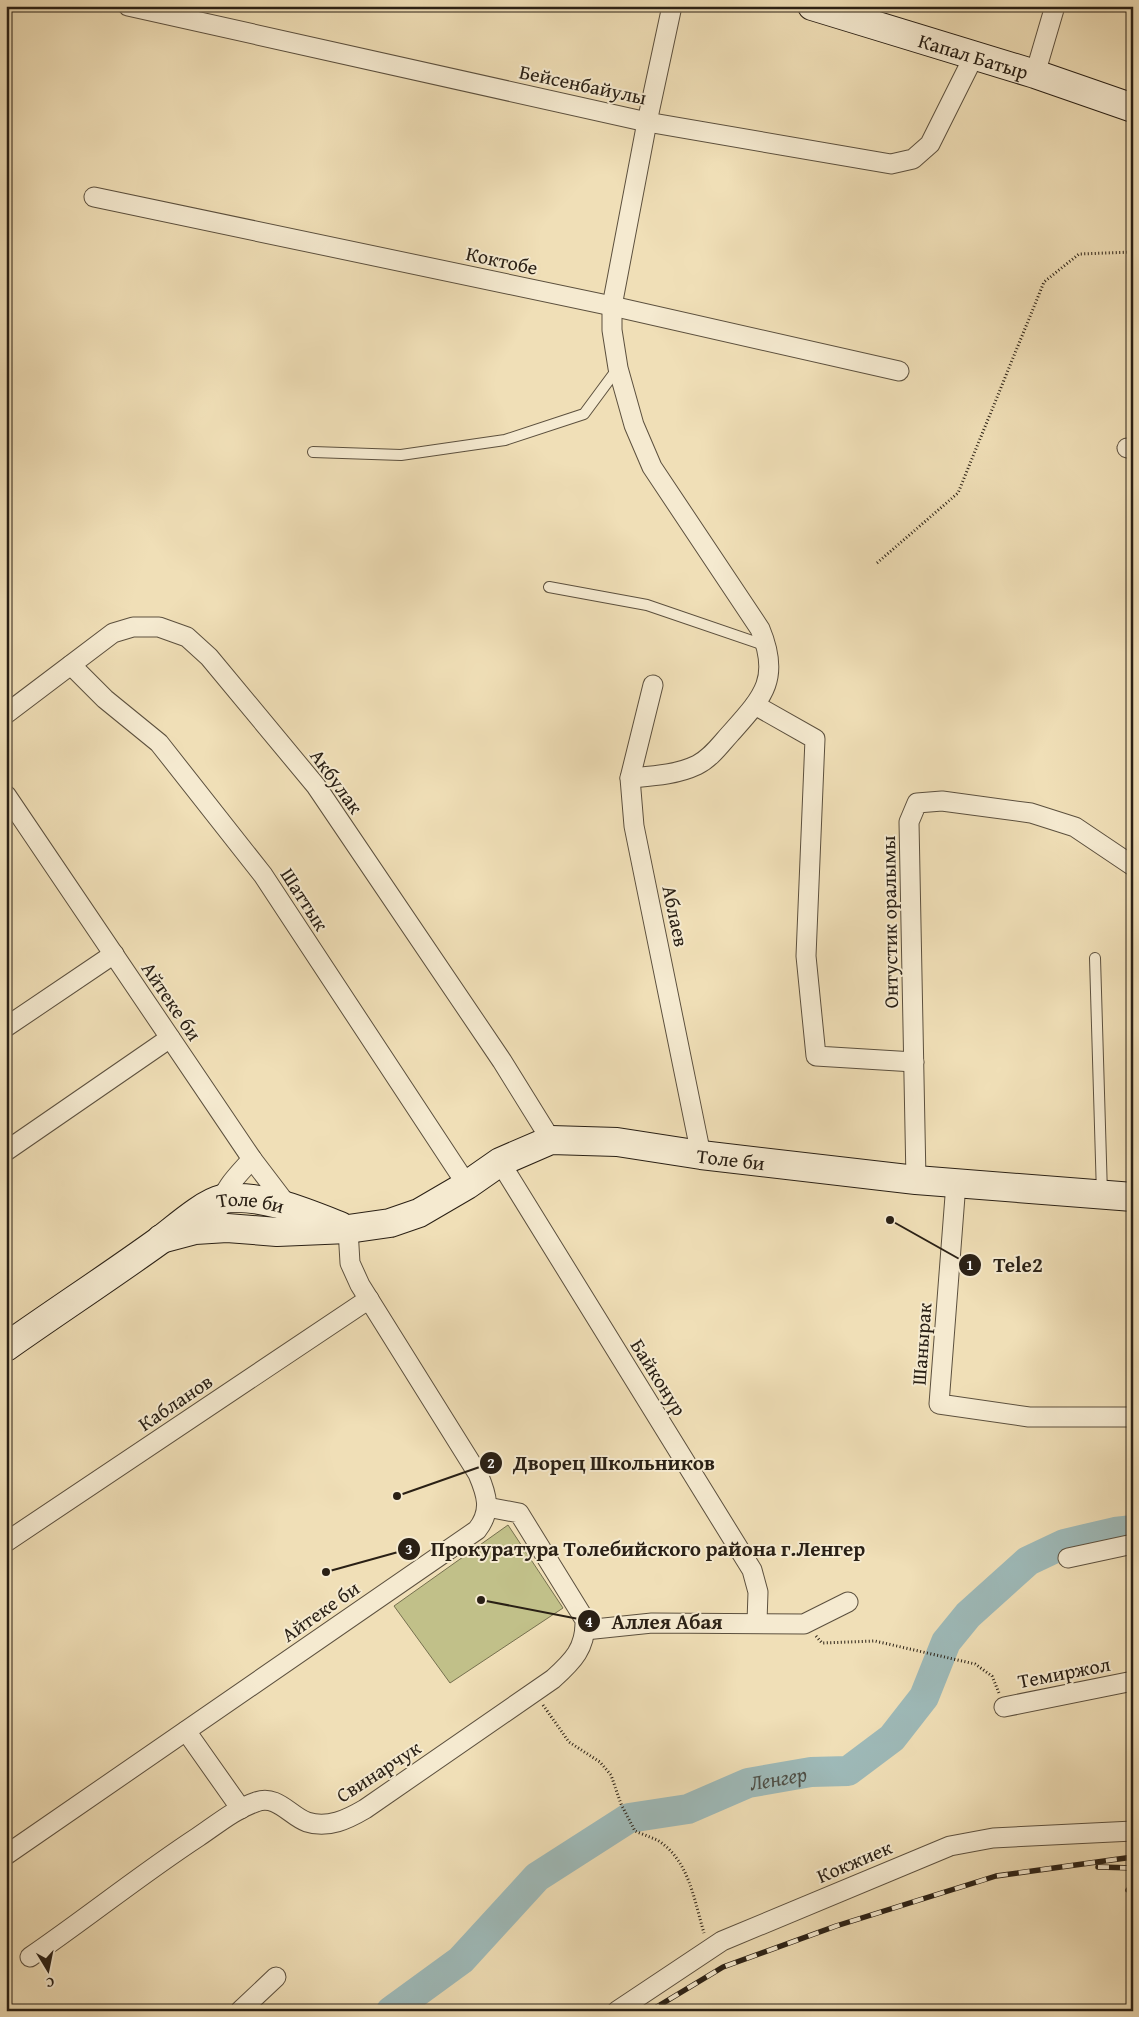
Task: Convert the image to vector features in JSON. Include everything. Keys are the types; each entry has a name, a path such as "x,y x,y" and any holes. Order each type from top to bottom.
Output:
{"main road":[{"name":"Капал Батыр","path":"812,6 1035,74 1133,108"},
{"name":"Толе би","path":"161,1240 196,1230 227,1228 277,1232 348,1229 390,1223 419,1213 467,1185 500,1162 551,1140 617,1142 701,1155 916,1180 1133,1198"},
{"name":"Толе би","path":"6,1347 161,1240 190,1216 221,1199 244,1199 287,1205 348,1229"}],"street":[{"name":"Бейсенбайулы","path":"128,6 647,122 891,164 913,159 930,144 974,56"},
{"path":"630,778 674,773 698,764 710,756 755,705 764,692 769,676 770,660 768,647 760,629 652,467 634,424 618,368 612,330 612,306 647,122 672,6"},
{"path":"1035,74 1055,6"},
{"name":"Коктобе","path":"94,197 612,306 899,371"},
{"name":"Акбулак","path":"6,714 113,633 133,627 159,626 187,638 209,657 316,786 502,1061 551,1140"},
{"name":"Шаттык","path":"71,665 104,699 159,743 263,875 467,1185"},
{"name":"Аблаев","path":"653,685 630,778 634,826 701,1155"},
{"path":"755,705 815,739 806,956 816,1056 914,1062"},
{"name":"Айтеке би","path":"6,795 13,818 114,954 252,1159 287,1205"},
{"name":"Онтустик оралымы","path":"916,1180 909,822 917,804 942,800 1031,813 1075,827 1133,866"},
{"path":"6,1027 114,954"},
{"path":"6,1151 170,1038"},
{"path":"227,1228 221,1221 221,1199 252,1159"},
{"name":"Байконур","path":"500,1162 752,1570 758,1592 757,1622"},
{"name":"Шанырак","path":"956,1183 939,1404 1029,1417 1133,1417"},
{"path":"277,1232 286,1214 287,1205"},
{"path":"348,1229 350,1263 369,1300 478,1474 484,1488 488,1507 519,1513 585,1620 585,1630 652,1623 757,1622 804,1624 848,1602"},
{"name":"Кабланов","path":"6,1542 369,1300"},
{"name":"Айтеке би","path":"6,1855 477,1530 485,1520 488,1507"},
{"path":"1068,1558 1133,1544"},
{"name":"Свинарчук","path":"30,1957 82,1922 152,1867 240,1809 257,1801 266,1799 280,1804 307,1822 324,1825 343,1821 365,1809 553,1679 572,1662 582,1644 585,1630"},
{"name":"Темиржол","path":"1004,1707 1133,1681"},
{"path":"186,1731 240,1809"},
{"name":"Кокжиек","path":"617,2011 722,1941 950,1846 993,1838 1133,1831"},
{"path":"240,2011 276,1977"}],"lane":[{"path":"313,452 401,454 505,440 584,414 618,368"},
{"path":"549,588 647,604 768,647"},
{"path":"1095,958 1102,1195"}],"path":[{"path":"877,563 958,493 1044,282 1079,254 1133,252"},
{"path":"804,1624 822,1643 875,1641 975,1664 992,1676 1004,1707"},
{"path":"534,1692 569,1742 600,1762 611,1775 621,1804 635,1831 657,1841 677,1857 688,1879 708,1950"}],"shaded area":[{"path":"508,1525 563,1608 450,1683 394,1606"}],"waterway":[{"name":"Ленгер","path":"391,2011 461,1960 537,1877 629,1818 688,1809 748,1783 811,1772 848,1771 892,1738 924,1697 946,1642 968,1615 1028,1561 1064,1544 1115,1532 1133,1530"}],"railway":[{"path":"650,2011 723,1967 836,1926 996,1876 1133,1857"},
{"path":"1098,1867 1133,1868"},
{"path":"1128,1890 1133,1891"}],"place":[{"name":"Tele2","path":"890,1220"},
{"name":"Дворец Школьников","path":"397,1496"},
{"name":"Прокуратура Толебийского района г.Ленгер","path":"326,1572"},
{"name":"Аллея Абая","path":"481,1600"}]}
